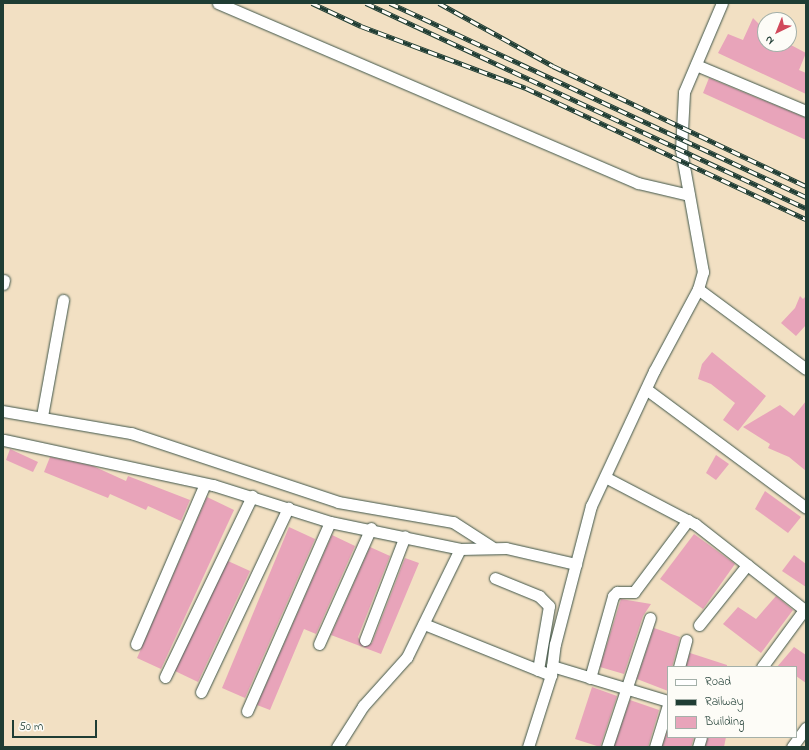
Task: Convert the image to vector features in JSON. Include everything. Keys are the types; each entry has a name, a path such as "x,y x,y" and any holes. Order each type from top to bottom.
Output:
{"street":[{"path":"218,3 638,183 689,196"},
{"path":"528,747 551,671 591,506 646,389 698,289 703,272 681,150 684,92 722,3"},
{"path":"696,65 806,111"},
{"path":"3,284 4,280"},
{"path":"698,289 806,369"},
{"path":"42,416 63,300"},
{"path":"646,389 806,508"},
{"path":"3,411 42,416 131,433 338,502 453,522 492,548"},
{"path":"4,440 205,484 252,496 330,522 371,528 460,549 492,548 576,564"},
{"path":"604,477 688,520 805,610 763,666"},
{"path":"136,644 205,484"},
{"path":"165,677 252,496"},
{"path":"201,692 288,508"},
{"path":"590,678 613,596 617,592 634,592 688,520"},
{"path":"247,711 330,522"},
{"path":"319,644 371,528"},
{"path":"365,640 405,536"},
{"path":"337,747 363,706 407,657 460,549"},
{"path":"699,625 747,565"},
{"path":"495,578 539,596 549,606 538,670"},
{"path":"607,747 650,618"},
{"path":"424,624 538,670 590,678 667,701"},
{"path":"679,666 686,640"},
{"path":"655,747 667,708"},
{"path":"797,737 802,727"},
{"path":"792,747 796,738"}],"building":[{"path":"753,18 757,22 757,52 797,52 797,48 806,53 799,70 806,73 806,94 718,53 728,34 743,40"},
{"path":"709,78 806,118 806,140 703,93"},
{"path":"800,296 803,299 806,296 806,325 796,336 781,323 795,308"},
{"path":"712,352 766,396 738,431 723,420 735,403 711,384 698,379 702,364"},
{"path":"806,401 806,471 789,457 768,448 770,444 743,427 780,405 794,416"},
{"path":"10,449 38,462 33,472 6,460"},
{"path":"716,455 729,464 716,480 706,473"},
{"path":"50,457 93,466 126,481 128,476 190,500 181,521 148,506 146,510 110,494 108,498 44,472"},
{"path":"765,491 801,517 788,533 755,509"},
{"path":"207,497 234,510 161,669 137,658"},
{"path":"289,527 315,539 245,698 222,688"},
{"path":"694,534 735,564 703,609 660,579"},
{"path":"332,535 355,546 316,634 304,629 270,710 257,705"},
{"path":"370,547 390,556 358,637 363,647 372,643 405,558 419,563 381,654 331,635"},
{"path":"794,555 806,564 806,587 782,571"},
{"path":"228,561 250,571 198,682 175,671"},
{"path":"776,596 793,610 761,653 723,624 738,607 756,619"},
{"path":"621,599 651,604 643,616 624,674 600,667"},
{"path":"654,628 680,637 672,666 667,666 667,691 637,679"},
{"path":"794,647 806,655 806,683 797,677 797,666 778,666"},
{"path":"690,653 727,665 727,666 686,666"},
{"path":"592,687 617,696 600,747 575,739"},
{"path":"630,700 659,710 648,747 614,747"},
{"path":"667,732 667,738 694,738 691,747 662,747"},
{"path":"708,738 726,738 724,747 705,747"}],"railway":[{"path":"312,3 361,26 526,88 806,219"},
{"path":"366,3 806,208"},
{"path":"390,3 806,197"},
{"path":"439,3 553,66 806,186"}]}
